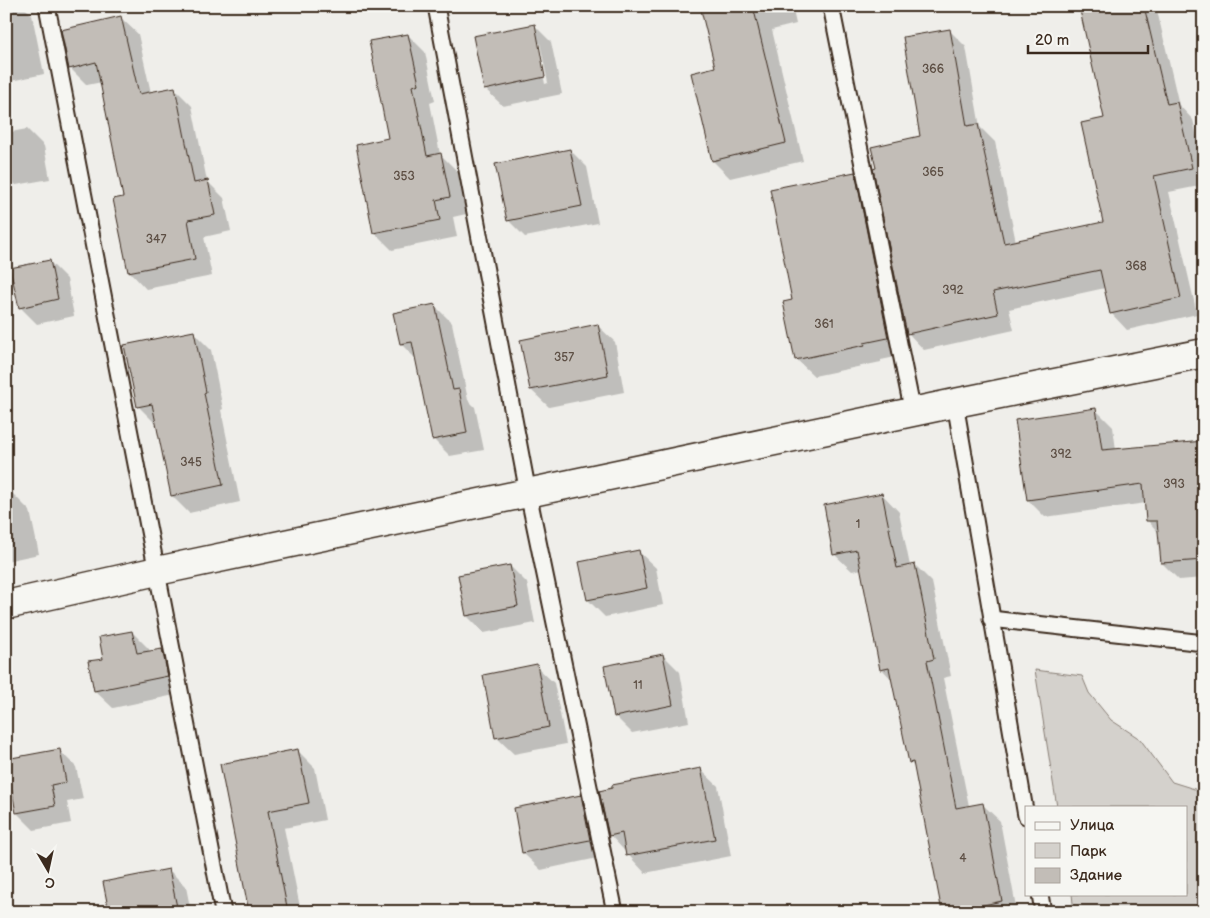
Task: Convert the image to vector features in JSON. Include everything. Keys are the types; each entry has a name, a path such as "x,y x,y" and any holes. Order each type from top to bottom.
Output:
{"street":[{"path":"6,605 955,403 1204,354"}],"lane":[{"path":"47,6 223,912"},
{"path":"436,6 528,493 615,912"},
{"path":"831,6 913,413"},
{"path":"955,403 1025,810"},
{"path":"991,619 1204,643"},
{"path":"1040,896 1044,912"}],"green space":[{"path":"1035,670 1082,676 1089,693 1111,720 1140,739 1172,782 1204,792 1204,912 1074,912 1072,896 1188,896 1188,806 1057,806"}],"building":[{"path":"700,6 753,6 786,143 712,161 691,73 715,67"},
{"path":"1079,6 1144,6 1167,104 1177,102 1192,168 1154,176 1181,298 1110,314 1100,270 993,292 998,314 907,334 873,169 876,168 871,147 920,136 903,37 950,29 967,126 978,124 1004,243 1103,222 1081,123 1104,118"},
{"path":"121,16 139,94 175,87 194,183 208,180 215,215 188,220 195,259 128,272 113,199 123,197 96,62 69,69 61,30"},
{"path":"535,24 545,77 484,90 473,36"},
{"path":"408,34 419,84 413,86 427,156 441,153 450,197 436,200 440,220 373,233 356,145 388,138 369,41"},
{"path":"570,149 582,206 507,221 495,164"},
{"path":"855,172 888,338 864,343 865,345 795,360 783,302 792,300 770,189"},
{"path":"50,260 58,299 19,308 10,268"},
{"path":"435,304 453,390 459,389 467,433 432,440 412,342 400,344 393,313"},
{"path":"598,324 608,375 530,390 520,340"},
{"path":"194,331 206,392 204,393 223,485 171,496 152,404 137,407 124,345"},
{"path":"1096,408 1102,450 1204,441 1204,560 1161,563 1157,521 1146,521 1143,484 1027,500 1015,420"},
{"path":"882,493 897,568 915,564 934,659 927,661 956,808 983,803 1002,901 951,912 942,912 913,762 909,763 889,668 880,670 857,550 833,555 824,505"},
{"path":"639,550 647,588 587,600 579,562"},
{"path":"510,565 518,606 466,616 458,575"},
{"path":"132,631 137,653 162,649 168,676 94,691 88,661 103,659 99,637"},
{"path":"663,654 673,705 614,717 604,666"},
{"path":"537,664 549,727 495,738 483,675"},
{"path":"60,749 66,782 51,785 55,806 16,813 6,759"},
{"path":"298,749 309,803 268,811 288,912 249,912 220,764"},
{"path":"701,768 715,839 626,856 622,833 609,836 599,791 612,788 612,785"},
{"path":"581,795 590,840 522,853 514,808"},
{"path":"169,869 178,912 109,912 103,882"}]}
